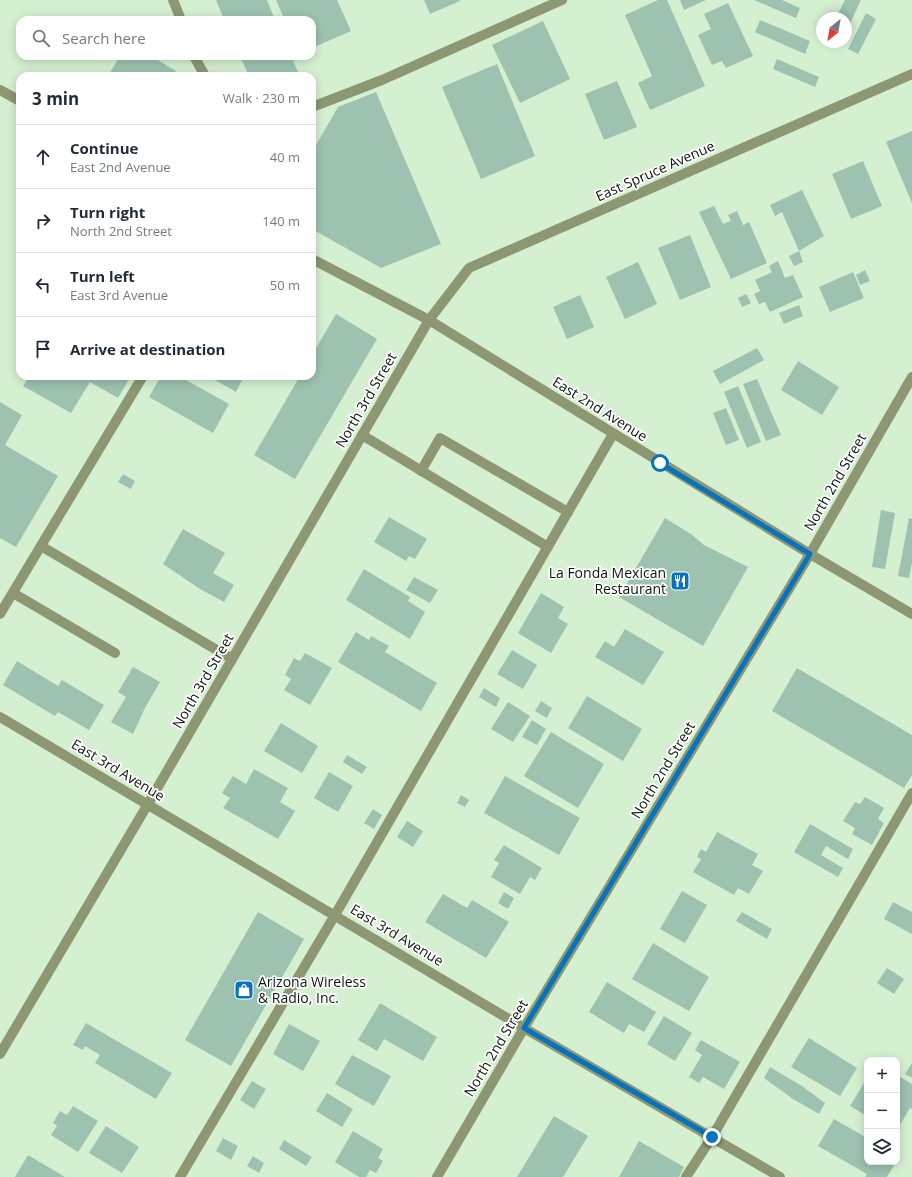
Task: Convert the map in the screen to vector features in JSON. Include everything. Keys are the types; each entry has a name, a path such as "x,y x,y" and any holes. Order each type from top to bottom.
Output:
{"street":[{"path":"173,0 179,16"},
{"path":"316,105 382,80 562,0"},
{"path":"196,60 203,72"},
{"name":"East Spruce Avenue","path":"429,320 469,268 912,74"},
{"path":"0,90 16,99"},
{"name":"East 2nd Avenue","path":"316,261 429,320 810,554 912,614"},
{"name":"North 3rd Street","path":"0,1054 148,804 429,320"},
{"name":"North 2nd Street","path":"437,1177 524,1028 810,554 912,377"},
{"path":"0,614 141,380"},
{"path":"180,1177 335,915 613,434"},
{"path":"362,435 548,547"},
{"path":"421,471 440,438 568,512"},
{"path":"41,546 232,659"},
{"path":"13,593 115,653"},
{"name":"East 3rd Avenue","path":"0,717 524,1028 780,1177"},
{"path":"686,1177 712,1137 912,793"}],"building":[{"path":"216,0 267,0 273,16 222,16"},
{"path":"276,0 337,0 351,31 316,46 316,16 283,16"},
{"path":"424,0 459,0 460,1 430,14"},
{"path":"658,0 667,0 705,86 650,110 638,83 652,76 625,15"},
{"path":"680,0 706,0 684,10"},
{"path":"754,0 782,0 800,8 796,18"},
{"path":"845,0 861,0 852,19 852,12 839,12"},
{"path":"728,3 753,56 726,68 722,61 712,65 698,35 711,29 704,14"},
{"path":"866,13 876,19 858,54 848,49 852,48 852,41"},
{"path":"760,20 810,41 805,54 755,32"},
{"path":"543,21 570,79 520,103 492,45"},
{"path":"777,59 819,77 815,87 773,69"},
{"path":"118,60 158,60 176,71 175,72 110,72"},
{"path":"242,60 293,60 298,72 247,72"},
{"path":"497,64 535,156 481,179 442,87"},
{"path":"617,81 637,127 604,140 585,94"},
{"path":"376,92 441,244 381,268 316,231 316,145 338,107"},
{"path":"912,131 912,203 886,142"},
{"path":"863,161 882,206 851,219 832,174"},
{"path":"802,190 824,236 799,251 782,212 775,216 770,205"},
{"path":"714,206 723,224 731,221 728,215 737,211 743,225 749,222 767,263 731,279 699,212"},
{"path":"690,235 711,287 680,300 658,248"},
{"path":"799,251 803,262 794,266 789,256"},
{"path":"778,261 785,278 793,275 803,297 770,312 765,302 759,304 754,294 760,291 755,280 772,272 769,266"},
{"path":"638,262 657,304 625,319 606,277"},
{"path":"865,270 870,281 860,285 856,275"},
{"path":"853,272 864,298 830,312 819,287"},
{"path":"746,294 751,303 742,307 738,298"},
{"path":"580,295 594,327 567,339 553,307"},
{"path":"799,305 803,316 784,324 779,313"},
{"path":"336,314 377,339 295,479 254,455 298,380 316,380 316,348"},
{"path":"757,348 764,360 720,384 713,371"},
{"path":"798,361 839,387 822,415 781,390"},
{"path":"757,379 781,435 766,441 743,384"},
{"path":"27,380 129,380 118,398 90,382 71,413 23,386"},
{"path":"159,380 186,380 229,404 213,433 149,397"},
{"path":"215,380 242,380 236,392"},
{"path":"738,386 761,442 747,448 724,392"},
{"path":"0,402 22,415 5,445 58,476 16,547 0,538"},
{"path":"726,408 739,440 726,445 713,413"},
{"path":"123,474 135,481 131,489 118,482"},
{"path":"881,510 895,513 885,569 872,567"},
{"path":"389,517 427,539 415,559 409,556 406,561 374,542"},
{"path":"665,518 691,534 704,545 748,567 703,646 619,597"},
{"path":"909,518 912,519 912,563 909,578 898,576"},
{"path":"183,529 225,553 213,573 234,585 224,602 200,589 163,564"},
{"path":"364,569 410,597 408,601 425,612 410,639 346,600"},
{"path":"414,577 438,590 430,603 406,590"},
{"path":"541,593 564,607 558,618 568,624 551,653 518,633"},
{"path":"625,629 664,652 643,685 595,657 605,641 614,647"},
{"path":"356,632 369,640 371,636 389,646 385,652 437,683 421,711 338,662"},
{"path":"512,650 537,665 523,689 497,674"},
{"path":"305,653 332,668 310,705 284,690 291,679 285,675 294,658 300,661"},
{"path":"17,661 58,686 62,680 104,705 89,730 58,712 55,716 3,685"},
{"path":"133,667 160,682 145,708 133,734 111,722 126,697 118,692"},
{"path":"797,668 912,735 912,775 904,788 772,711"},
{"path":"484,688 500,698 496,707 479,697"},
{"path":"587,696 642,729 623,761 568,728"},
{"path":"541,701 552,708 547,718 535,711"},
{"path":"508,702 530,716 513,742 491,729"},
{"path":"532,720 546,729 537,745 522,737"},
{"path":"281,723 318,746 302,773 264,751"},
{"path":"551,732 604,764 578,808 524,776"},
{"path":"347,755 367,767 362,774 343,762"},
{"path":"254,769 288,788 280,802 295,811 278,839 223,808 230,798 222,793 233,776 246,784"},
{"path":"329,772 353,786 338,812 314,798"},
{"path":"505,776 580,818 559,855 484,813"},
{"path":"461,795 469,800 465,807 457,803"},
{"path":"865,797 884,808 878,819 884,823 872,845 852,834 855,828 843,821 855,802 860,804"},
{"path":"373,809 382,815 374,829 364,823"},
{"path":"407,821 423,831 413,847 397,837"},
{"path":"810,824 853,849 848,859 826,846 821,855 843,868 838,877 794,852"},
{"path":"717,832 758,854 752,865 763,871 749,894 738,888 734,895 693,872 701,859 697,857 701,849 706,852"},
{"path":"504,845 542,868 535,880 530,877 520,894 491,877 499,863 494,860"},
{"path":"682,891 707,905 685,943 660,929"},
{"path":"504,892 514,898 508,909 498,903"},
{"path":"443,894 467,908 472,900 509,922 486,958 425,922"},
{"path":"893,902 912,912 912,934 884,919"},
{"name":"Arizona Wireless & Radio, Inc.","path":"258,912 304,939 231,1066 185,1040"},
{"path":"742,912 772,929 767,939 736,921"},
{"path":"653,943 709,977 689,1011 632,979"},
{"path":"887,968 904,979 894,994 877,983"},
{"path":"607,982 656,1012 644,1032 629,1024 624,1033 589,1012"},
{"path":"380,1003 437,1037 423,1061 384,1039 377,1051 358,1040"},
{"path":"664,1016 692,1033 675,1061 647,1044"},
{"path":"86,1023 172,1073 156,1099 95,1063 100,1055 85,1046 83,1050 73,1045"},
{"path":"289,1024 320,1041 303,1071 273,1054"},
{"path":"809,1038 857,1068 840,1096 791,1067"},
{"path":"701,1040 740,1062 724,1089 703,1077 699,1083 689,1077 702,1055 695,1050"},
{"path":"352,1055 391,1076 374,1106 335,1084"},
{"path":"912,1063 912,1078 905,1074"},
{"path":"770,1067 802,1086 825,1103 819,1114 793,1099 764,1078"},
{"path":"900,1077 912,1084 912,1109 910,1108 900,1125"},
{"path":"252,1081 266,1089 254,1109 240,1100"},
{"path":"864,1083 864,1114 850,1106"},
{"path":"327,1093 353,1109 342,1127 316,1111"},
{"path":"73,1106 98,1121 78,1152 51,1135 57,1126 53,1123 60,1111 67,1115"},
{"path":"554,1116 588,1136 563,1177 517,1177"},
{"path":"834,1119 864,1136 864,1165 894,1165 887,1177 865,1177 867,1174 818,1146"},
{"path":"106,1126 139,1147 122,1173 89,1153"},
{"path":"353,1131 383,1149 378,1158 383,1161 376,1173 370,1170 366,1177 359,1177 335,1162"},
{"path":"223,1138 238,1146 231,1160 216,1151"},
{"path":"284,1140 312,1157 306,1166 279,1149"},
{"path":"639,1141 684,1167 679,1177 619,1177"},
{"path":"28,1155 65,1177 15,1177"},
{"path":"253,1156 264,1163 259,1173 247,1166"}],"place":[{"name":"La Fonda Mexican Restaurant","path":"680,581"},
{"name":"Arizona Wireless & Radio, Inc.","path":"244,990"}],"route":[{"path":"660,463 810,554 524,1028 712,1137"}]}
